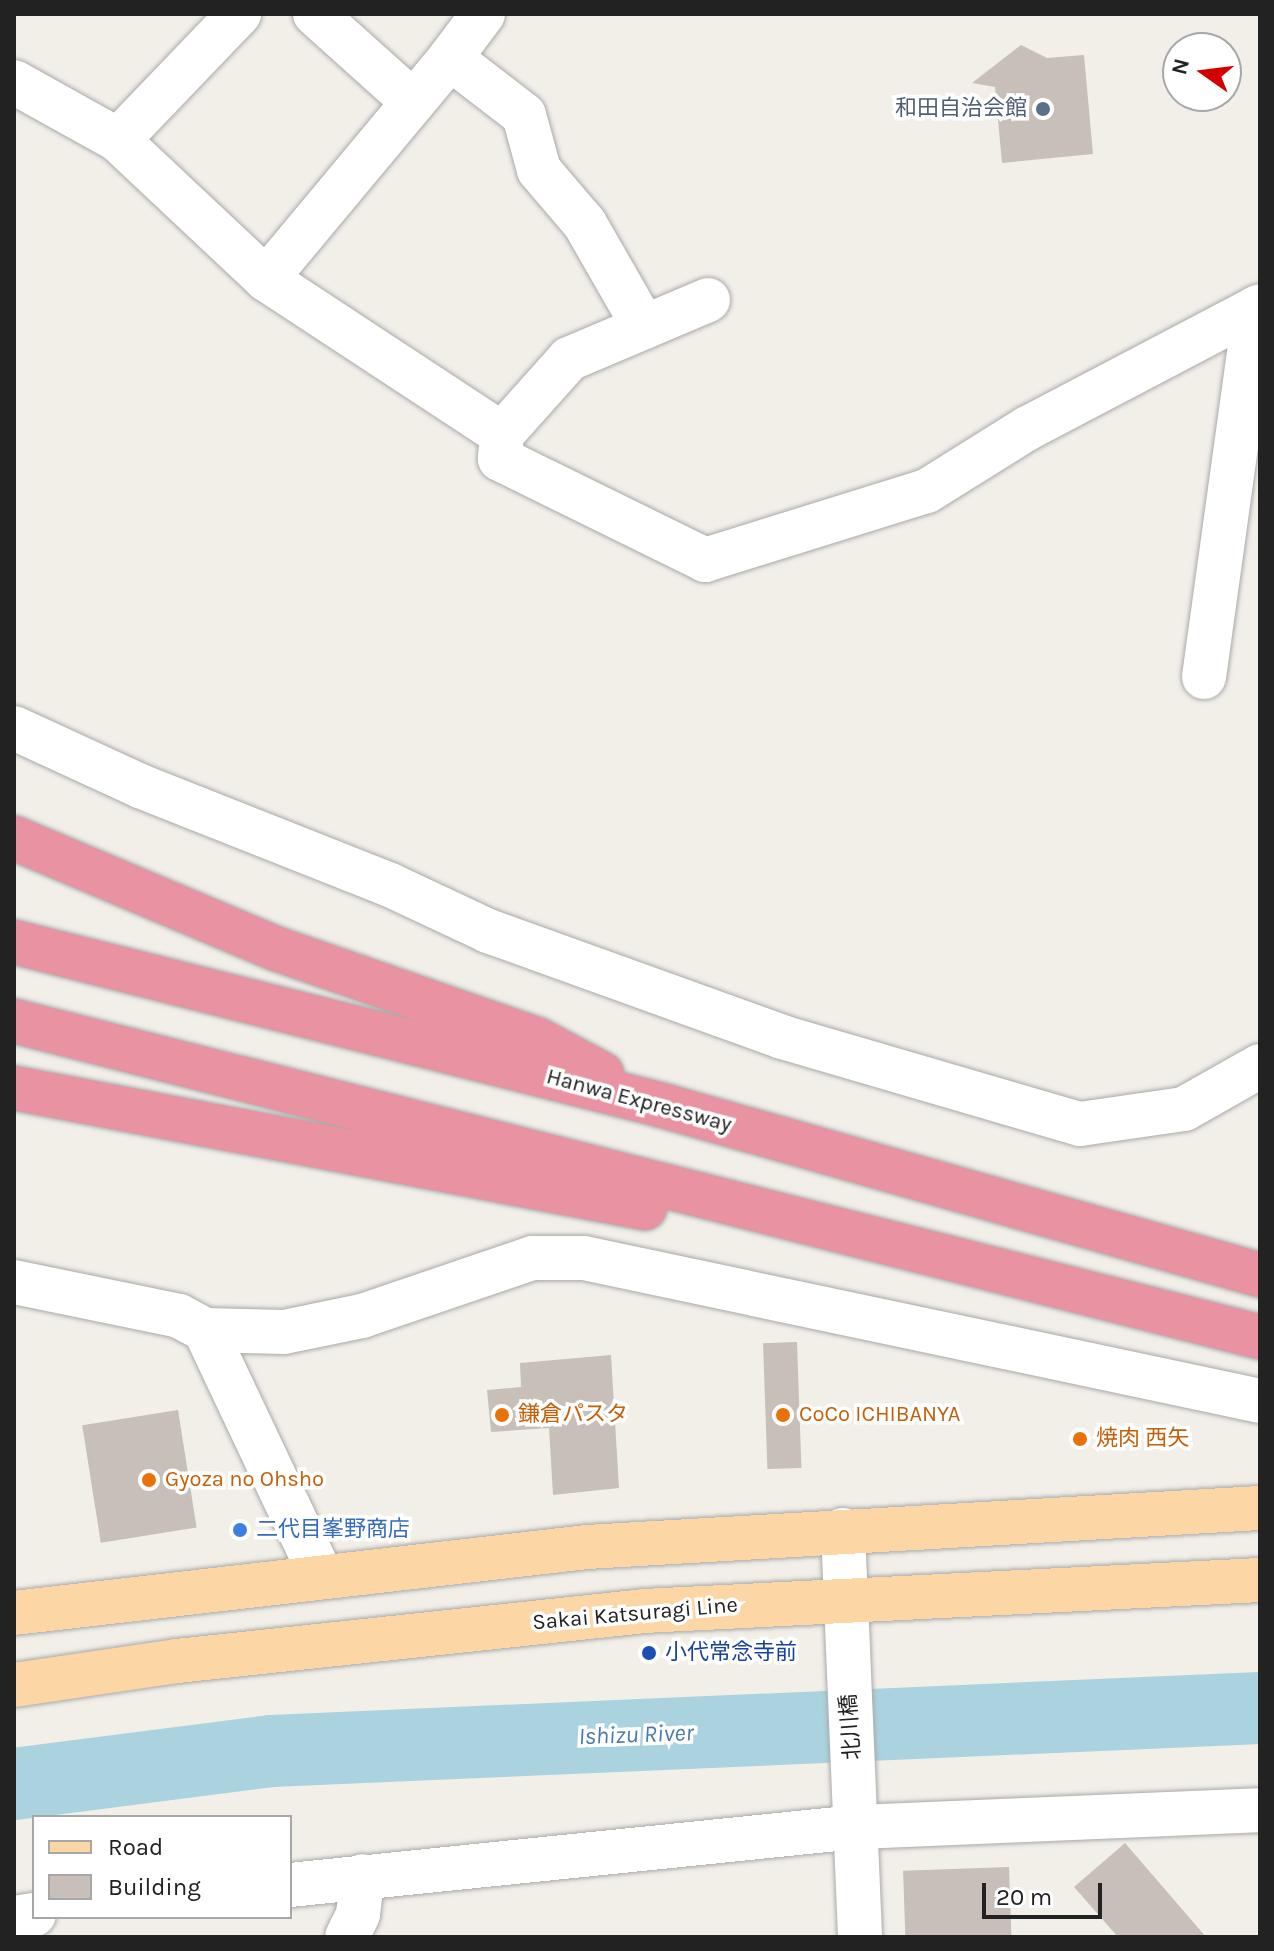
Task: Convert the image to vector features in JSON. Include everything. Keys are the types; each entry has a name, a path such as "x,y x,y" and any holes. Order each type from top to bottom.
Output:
{"highway":[{"path":"14,838 277,949 538,1040 661,1105"},
{"name":"Hanwa Expressway","path":"14,942 661,1105 1260,1275"},
{"path":"14,1021 1260,1337"},
{"path":"14,1088 1095,1294"}],"main road":[{"path":"14,1613 321,1575 587,1547 1260,1508"},
{"name":"Sakai Katsuragi Line","path":"14,1685 177,1661 644,1611 1260,1580"}],"street":[{"path":"118,140 239,14"},
{"path":"315,14 413,102"},
{"path":"266,279 483,14"},
{"path":"450,58 524,115 539,170 585,224 644,327"},
{"path":"14,82 118,140 266,279 502,434"},
{"path":"708,300 569,359 502,434 500,459 705,560 927,491 1028,428 1257,307"},
{"path":"1204,677 1257,307"},
{"path":"14,728 140,786 390,885 488,931 782,1037 1080,1124 1184,1109 1260,1066"},
{"path":"14,1282 179,1316 205,1330 284,1332 362,1316 532,1258 584,1258 1260,1401"},
{"path":"205,1330 321,1575"},
{"name":"北川橋","path":"843,1530 860,1937"},
{"path":"292,1885 856,1817 1260,1810"},
{"path":"347,1937 358,1914 363,1876"}],"building":[{"name":"和田自治会館","path":"1021,45 1047,58 1084,55 1093,154 1002,163 995,87 972,83"},
{"path":"797,1342 801,1468 767,1469 763,1343"},
{"path":"611,1355 619,1488 553,1495 549,1428 491,1432 487,1390 521,1387 520,1363"},
{"path":"178,1410 197,1528 101,1543 82,1425"},
{"path":"1125,1843 1206,1937 1118,1937 1074,1887"},
{"path":"1009,1867 1011,1937 905,1937 903,1871"}],"waterway":[{"name":"Ishizu River","path":"14,1784 272,1751 1260,1708"}],"place":[{"name":"和田自治会館","path":"1043,109"},
{"name":"鎌倉パスタ","path":"502,1415"},
{"name":"CoCo ICHIBANYA","path":"783,1415"},
{"name":"焼肉 西矢","path":"1080,1439"},
{"name":"Gyoza no Ohsho","path":"149,1480"},
{"name":"二代目峯野商店","path":"240,1530"},
{"name":"小代常念寺前","path":"649,1653"}]}
